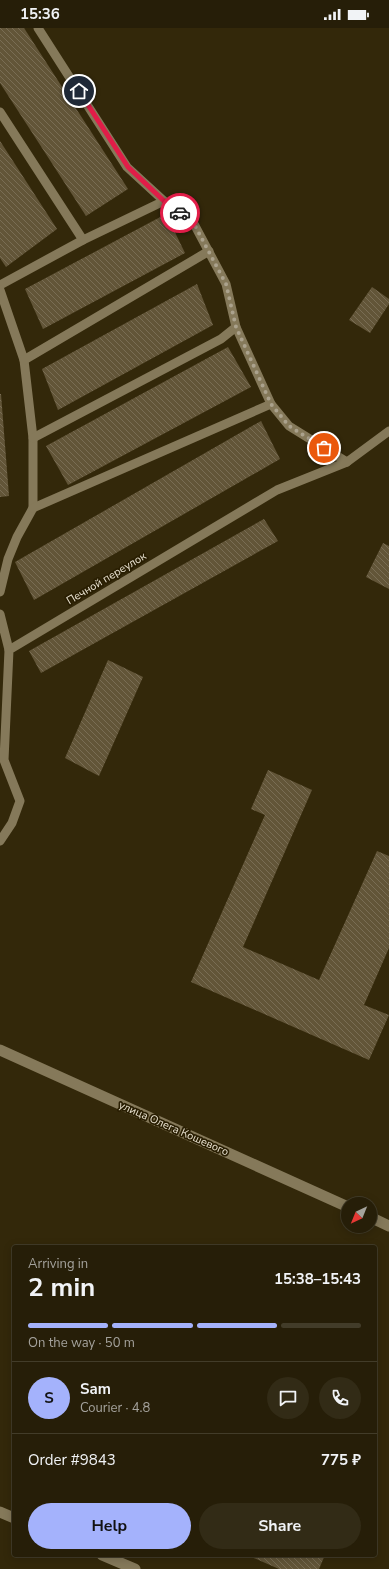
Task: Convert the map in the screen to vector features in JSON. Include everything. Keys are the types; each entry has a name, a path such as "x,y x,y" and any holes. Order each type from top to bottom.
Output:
{"street":[{"name":"улица Олега Кошевого","path":"0,1050 341,1204"},
{"path":"377,1220 389,1226"},
{"path":"0,1512 12,1517"},
{"path":"107,1557 135,1569"}],"lane":[{"path":"38,28 128,167 164,201 193,222 226,284 236,327 271,404 289,426 347,462"},
{"path":"0,112 83,240"},
{"path":"0,284 83,240 164,201"},
{"path":"24,360 209,251"},
{"path":"0,290 24,360 33,438 33,508 17,537 8,560 0,592"},
{"path":"33,438 221,339 236,327"},
{"path":"33,508 271,404"},
{"name":"Печной переулок","path":"9,650 277,490 347,462 389,431"},
{"path":"0,614 9,650 4,760 20,801 12,823 0,841"}],"building":[{"path":"0,28 24,28 128,189 86,216 0,83"},
{"path":"0,141 57,229 6,267 0,258"},
{"path":"166,214 185,253 43,329 25,289"},
{"path":"197,284 213,325 58,410 42,369"},
{"path":"372,287 389,299 389,304 370,333 349,320"},
{"path":"228,347 251,387 68,485 46,446"},
{"path":"0,394 9,496 0,497"},
{"path":"261,421 280,459 34,600 15,562"},
{"path":"264,519 278,541 41,673 29,651"},
{"path":"383,543 389,546 389,589 366,577"},
{"path":"108,660 143,677 99,776 65,758"},
{"path":"268,770 312,790 243,947 319,980 377,851 389,856 389,948 364,1005 389,1015 369,1060 191,982 265,815 251,809"},
{"path":"252,1557 324,1557 319,1569 279,1569"}],"way so far":[{"path":"180,213 193,222 226,284 236,327 271,404 289,426 324,448"}],"route":[{"path":"79,91 128,167 164,201 180,213"}]}
